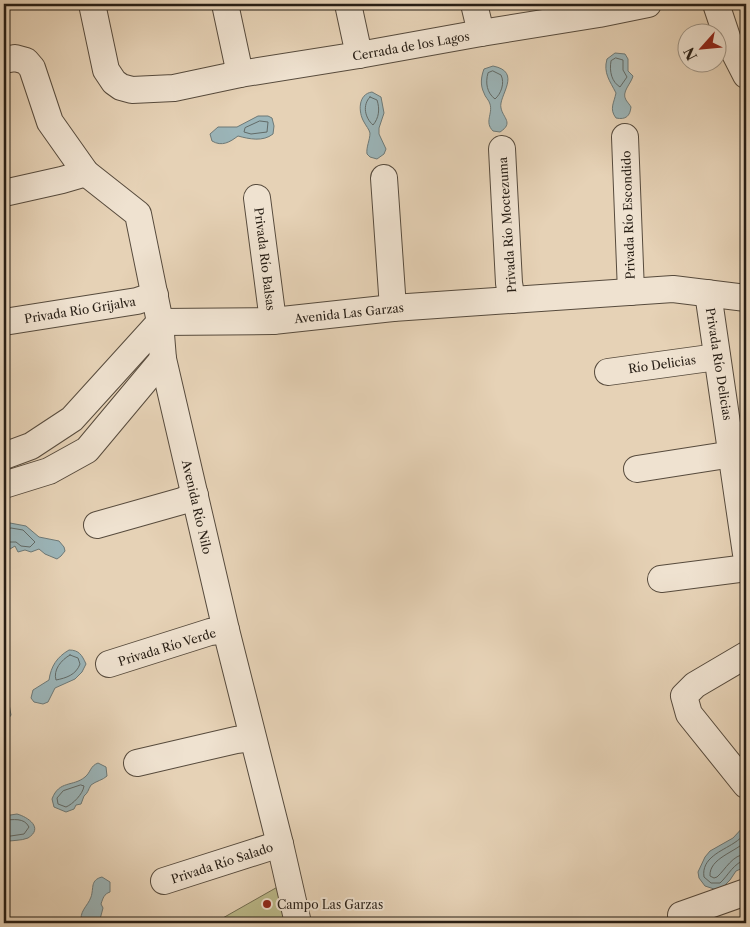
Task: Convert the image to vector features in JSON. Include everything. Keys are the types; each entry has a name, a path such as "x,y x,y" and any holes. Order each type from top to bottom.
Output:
{"street":[{"name":"Cerrada de los Lagos","path":"92,4 106,70 114,82 121,88 132,90 174,88 240,74 480,33 598,9 648,4"},
{"path":"225,4 240,74"},
{"path":"348,4 359,55"},
{"path":"474,4 480,33"},
{"path":"716,4 737,38 746,75"},
{"name":"Avenida Río Nilo","path":"15,60 32,68 50,122 86,173 138,214 160,322 163,359 226,630 298,923"},
{"name":"Privada Río Escondido","path":"626,137 631,292"},
{"name":"Privada Río Moctezuma","path":"502,149 509,283 512,300"},
{"path":"4,193 86,173"},
{"path":"384,178 393,308"},
{"name":"Privada Río Balsas","path":"257,198 273,321"},
{"name":"Avenida Las Garzas","path":"160,322 273,321 393,308 673,289 708,293 746,293"},
{"name":"Privada Río Delicias","path":"708,293 733,454 746,554"},
{"name":"Privada Río Grijalva","path":"4,322 137,301 155,295"},
{"path":"4,456 31,446 72,419 160,322"},
{"name":"Río Delicias","path":"608,372 717,357"},
{"path":"4,485 49,471 87,450 163,359"},
{"path":"637,469 733,454"},
{"path":"97,525 194,496"},
{"path":"661,579 746,565"},
{"name":"Privada Río Verde","path":"109,664 210,632 226,630"},
{"path":"746,655 695,685 684,696 689,714 746,785"},
{"path":"137,763 252,738"},
{"name":"Privada Río Salado","path":"164,881 280,844"},
{"path":"681,915 746,892"}],"shaded area":[{"name":"Campo Las Garzas","path":"281,885 292,923 214,923"}],"water":[{"path":"615,53 625,54 628,59 628,71 633,76 625,91 626,100 631,107 627,117 622,118 616,118 613,112 616,93 606,69 607,59"},
{"path":"493,66 502,69 508,79 501,103 502,112 507,123 500,132 493,131 490,128 491,108 481,84 484,69"},
{"path":"372,92 381,97 384,113 379,134 386,149 384,154 377,159 367,154 370,133 362,118 360,109 364,96"},
{"path":"258,116 272,118 273,134 269,137 251,139 238,136 223,144 212,141 210,134 218,127 237,127"},
{"path":"10,523 26,526 39,537 59,541 65,551 57,559 39,549 31,552 25,550 18,552 15,546 10,549 4,546 4,527"},
{"path":"69,650 78,652 83,658 86,664 82,672 75,679 55,688 48,702 43,704 34,702 31,698 33,690 49,680 55,662"},
{"path":"4,700 9,704 11,715 4,723"},
{"path":"98,763 106,767 107,776 91,785 81,804 66,812 54,807 52,799 58,789 80,780"},
{"path":"17,814 30,820 35,830 28,838 4,842 4,816"},
{"path":"746,824 746,845 744,851 746,859 743,868 736,871 722,888 714,889 705,886 699,878 698,872 705,857 710,851 733,838"},
{"path":"102,877 110,882 110,892 102,900 103,908 99,923 82,923 81,916 90,900 94,882"}],"place":[{"name":"Campo Las Garzas","path":"267,904"}]}
